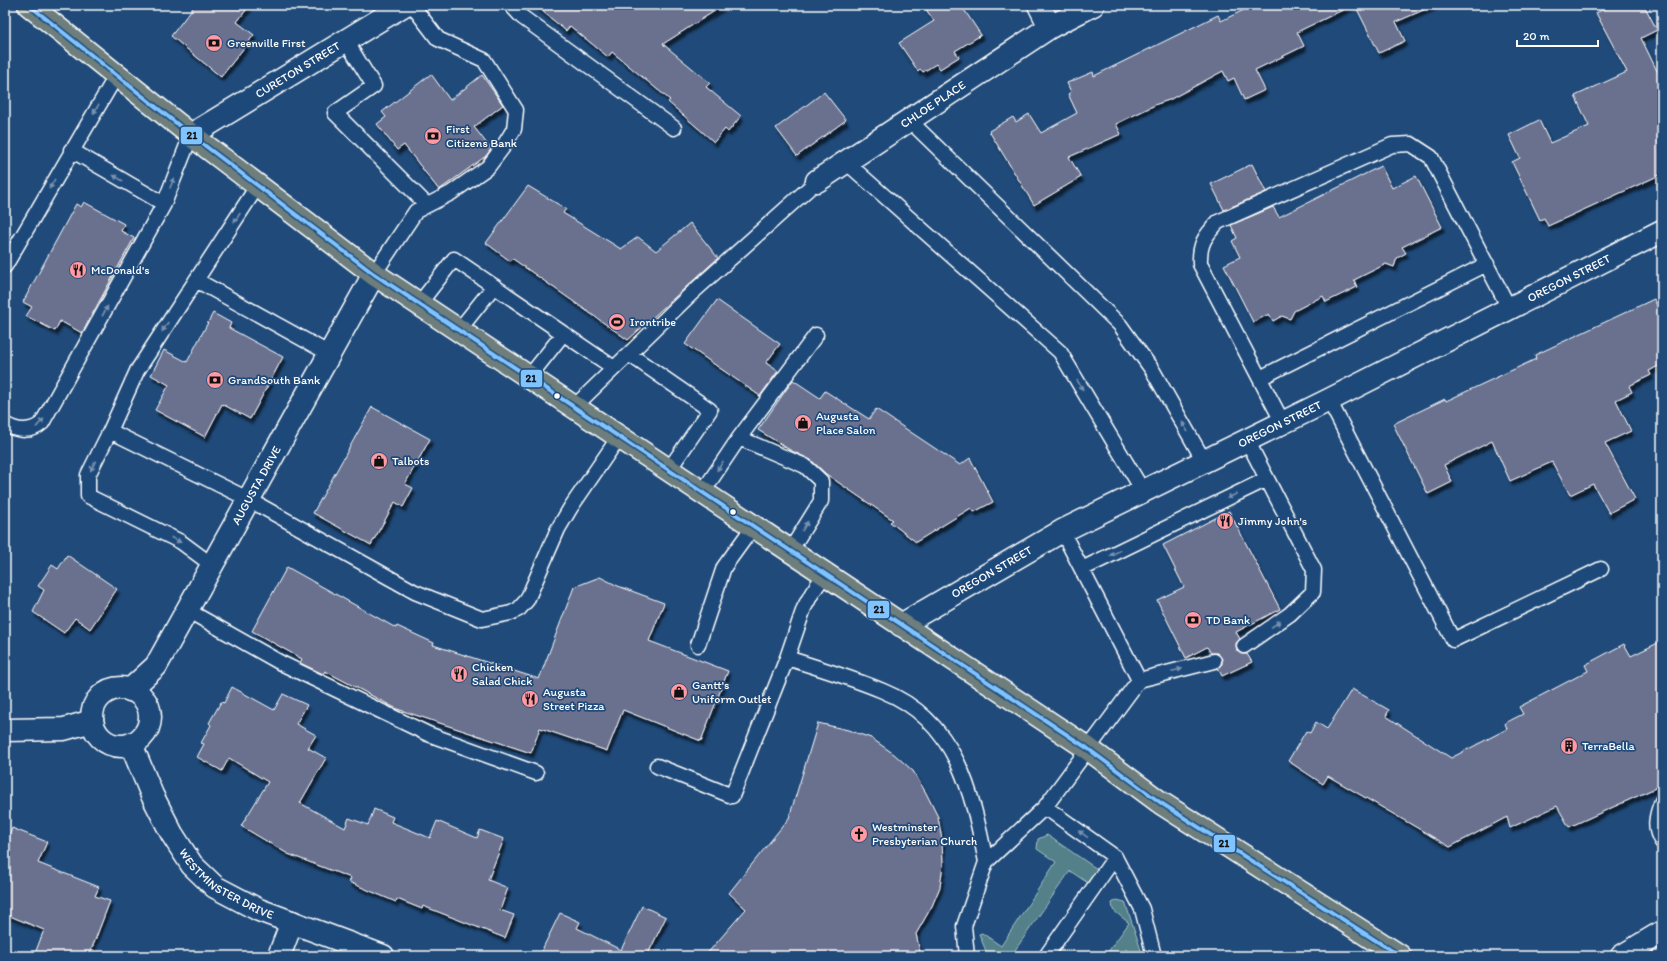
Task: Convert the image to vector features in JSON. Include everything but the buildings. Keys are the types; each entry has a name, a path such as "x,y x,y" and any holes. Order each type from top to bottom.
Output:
{"main road":[{"path":"29,5 191,135 374,274 1087,748 1161,802 1400,956"}],"street":[{"name":"CURETON STREET","path":"191,135 404,5"},
{"path":"1039,5 1050,27"},
{"name":"CHLOE PLACE","path":"816,181 1050,27 1093,5"},
{"name":"OREGON STREET","path":"901,625 1062,531 1329,400 1662,231"},
{"name":"AUGUSTA DRIVE","path":"130,690 156,666 374,274"},
{"path":"114,689 130,690 143,699 150,713 150,721 143,735 131,744 116,746 103,740 94,728 92,713 100,697 114,689"},
{"path":"5,730 64,729 92,721"},
{"name":"WESTMINSTER DRIVE","path":"131,744 172,834 192,865 215,886 259,910 383,956"},
{"path":"279,956 292,922"},
{"path":"1622,956 1662,932"}],"lane":[{"path":"374,274 416,211 451,193 488,167 514,129 516,110 484,60 438,39 412,5"},
{"path":"511,5 522,18 674,128"},
{"path":"346,40 374,86 335,113 426,205"},
{"path":"5,266 71,150 116,76"},
{"path":"909,120 1120,325 1152,371 1204,461"},
{"path":"5,424 18,429 26,430 37,428 42,423 164,204 191,135"},
{"path":"1282,423 1200,264 1199,250 1207,234 1218,222 1392,145 1411,144 1431,157 1509,308"},
{"path":"71,150 164,204"},
{"path":"846,162 1060,352 1143,491"},
{"path":"574,407 692,293 816,181"},
{"path":"212,565 181,542 88,496 88,475 137,371 258,186"},
{"path":"420,304 454,259 614,368"},
{"path":"1260,378 1487,264"},
{"path":"196,280 330,354"},
{"path":"459,330 494,286"},
{"path":"529,377 563,334"},
{"path":"702,493 739,438 816,335"},
{"path":"629,354 710,410 668,470"},
{"path":"1329,400 1453,640 1601,569"},
{"path":"110,431 248,499 415,592 482,619 491,618 519,609 527,600 558,529 571,507 619,437"},
{"path":"739,438 805,466 821,481 821,501 790,551"},
{"path":"1244,646 1290,614 1313,592 1314,570 1247,440"},
{"path":"1082,569 1267,479"},
{"path":"698,645 724,567 753,526"},
{"path":"1062,531 1139,680"},
{"path":"658,766 732,796 788,658 804,608 825,574"},
{"path":"187,610 280,663 428,734 536,773"},
{"path":"788,658 884,691 907,704 928,720 941,734 957,759 967,780 977,815 986,862"},
{"path":"967,956 964,926 986,862 1045,807 1087,748 1139,680 1214,661"},
{"path":"1662,801 1656,815 1656,835 1662,842"},
{"path":"1045,807 1114,857 1142,909 1154,956"},
{"path":"1046,956 1114,857"}],"green space":[{"path":"1047,835 1097,869 1098,873 1088,883 1070,871 1011,956 988,956 979,934 982,933 1001,946 1056,862 1037,849 1038,839"},
{"path":"1117,900 1125,902 1143,956 1136,956 1126,949 1121,956 1105,956 1129,923 1113,910 1112,903"}],"transit line":[{"name":"21","path":"29,5 191,135 374,274 1087,748 1161,803 1400,956"}],"place":[{"name":"Greenville First","path":"214,43"},
{"name":"First Citizens Bank","path":"433,136"},
{"name":"McDonald's","path":"78,270"},
{"name":"Irontribe","path":"617,322"},
{"name":"GrandSouth Bank","path":"215,380"},
{"name":"Augusta Place Salon","path":"803,423"},
{"name":"Talbots","path":"379,461"},
{"name":"Jimmy John's","path":"1225,521"},
{"name":"TD Bank","path":"1193,620"},
{"name":"Chicken Salad Chick","path":"459,674"},
{"name":"Gantt's Uniform Outlet","path":"679,692"},
{"name":"Augusta Street Pizza","path":"530,699"},
{"name":"TerraBella","path":"1569,746"},
{"name":"Westminster Presbyterian Church","path":"859,834"}]}
